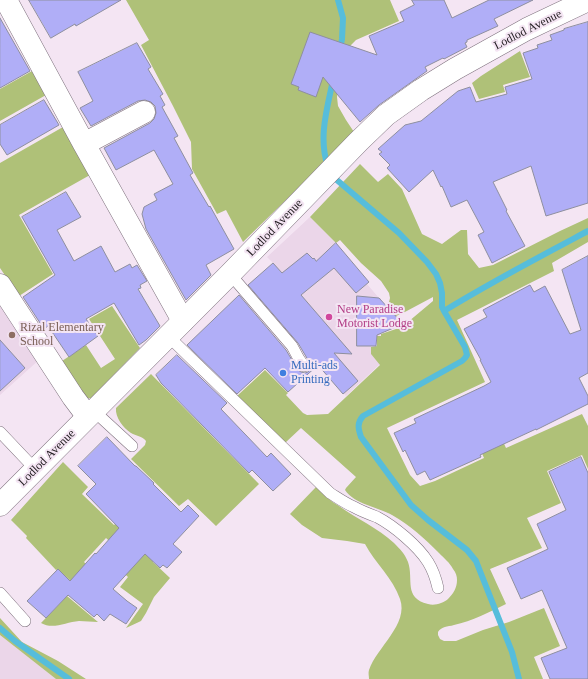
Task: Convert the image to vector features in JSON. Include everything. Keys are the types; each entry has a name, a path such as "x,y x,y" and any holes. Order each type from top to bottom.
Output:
{"main road":[{"name":"Lodlod Avenue","path":"0,506 386,115 455,69 520,33 588,0"},
{"path":"9,1 84,144 183,321"},
{"path":"84,144 144,112"},
{"path":"0,285 73,397 82,409 92,413"}],"lane":[{"path":"230,274 292,346 304,366"},
{"path":"168,336 330,493 354,508 377,517 401,533 428,562 435,576 438,588"},
{"path":"92,413 132,446"},
{"path":"0,432 36,469"},
{"path":"0,593 25,621"}],"shaded area":[{"name":"New Paradise Motorist Lodge","path":"310,217 336,243 369,282 367,284 379,298 381,298 381,335 377,336 376,346 371,346 371,354 380,364 346,396 249,285 273,263 267,257"},
{"name":"Rizal Elementary School","path":"0,299 40,359 0,395"},
{"path":"0,635 56,679 0,679"}],"green space":[{"path":"126,0 390,0 399,21 356,40 347,51 337,97 338,106 354,132 243,242 226,210 217,214 192,169 191,142 141,45 149,40"},
{"path":"520,51 530,77 503,85 505,92 479,99 472,83"},
{"path":"32,71 46,95 0,121 0,89"},
{"path":"63,127 90,175 19,215 53,274 19,296 0,268 0,163"},
{"path":"360,164 378,182 388,174 402,189 422,234 442,244 461,230 467,230 468,254 479,268 493,265 588,218 588,242 552,263 554,271 457,320 485,382 387,428 410,475 420,486 435,481 484,458 471,428 492,418 506,448 582,414 588,426 588,469 582,455 547,471 561,503 527,518 542,548 490,569 506,604 474,619 443,628 438,632 440,639 444,641 456,641 544,608 560,646 534,657 543,679 369,679 369,671 373,661 391,635 400,617 402,608 397,591 365,544 322,538 302,525 290,514 316,487 333,502 381,533 398,547 404,554 410,568 412,593 420,601 428,604 439,604 450,597 456,586 456,573 445,559 423,537 405,523 386,512 354,499 349,495 345,490 356,477 301,428 285,443 237,396 265,370 288,393 286,395 303,413 307,415 328,414 380,365 371,354 371,347 377,346 377,336 381,336 381,334 402,327 433,301 433,297 389,319 387,310 390,298 389,293 381,281 361,263 340,240 336,243 310,217"},
{"path":"112,306 140,348 91,398 83,399 59,363 86,345 101,368 115,359 89,319"},
{"path":"151,374 259,484 216,526 188,499 179,506 131,459 145,445 146,441 125,428 118,419 116,408"},
{"path":"63,462 88,487 82,494 114,525 129,511 161,554 153,562 170,578 154,597 141,621 126,628 143,604 120,587 128,577 122,571 131,561 106,538 84,562 90,568 74,584 58,569 56,570 11,520"},
{"path":"67,596 98,622 79,621 55,626 41,623"},
{"path":"0,618 22,642 58,661 86,679 56,679 0,635"}],"building":[{"path":"29,0 121,0 76,26 75,24 51,38"},
{"path":"412,0 444,0 452,18 489,0 533,0 494,19 498,26 467,40 465,43 467,47 425,67 427,71 379,105 360,122 323,77 316,97 298,90 299,87 291,84 310,32 377,55 369,36 404,21 400,12 414,5"},
{"path":"0,18 30,71 0,88"},
{"path":"588,22 588,203 546,216 531,166 493,182 507,210 506,211 525,246 492,263 478,235 484,232 467,200 451,207 433,170 409,192 387,168 390,165 379,154 382,152 378,149 405,125 421,121 458,91 470,87 476,102 507,94 505,87 532,79 523,53 538,48 537,45 552,40 550,35"},
{"path":"137,43 151,67 148,69 163,94 160,96 165,105 162,107 178,136 174,138 193,173 190,175 209,207 210,206 234,249 206,265 211,275 186,300 146,229 142,214 144,207 157,200 154,194 173,184 154,150 116,170 104,148 150,123 154,119 156,113 155,106 151,102 145,100 138,101 91,126 80,108 93,101 78,72"},
{"path":"44,100 59,125 7,155 0,144 0,125"},
{"path":"66,192 81,217 57,230 74,261 101,246 115,272 130,264 132,268 137,265 147,281 140,285 141,288 138,289 160,326 139,345 114,303 86,319 98,336 69,357 48,326 44,329 23,297 55,275 22,217"},
{"path":"336,243 369,282 356,293 334,268 301,295 352,354 334,353 358,381 343,394 318,365 288,392 265,368 237,394 187,345 239,295 286,350 298,370 305,373 308,372 311,365 298,343 248,285 273,263 282,273 307,253 316,261"},
{"path":"588,256 588,373 579,378 588,396 588,404 536,430 480,455 481,457 430,480 425,471 417,475 405,450 403,452 394,433 416,423 414,419 491,382 464,329 487,317 483,310 530,285 534,292 545,286 570,334 581,330 562,270"},
{"path":"357,296 379,298 403,324 377,335 376,346 357,346"},
{"path":"0,340 25,368 0,391"},
{"path":"177,355 227,403 221,409 267,457 271,453 291,474 273,491 252,470 249,473 161,383 156,375"},
{"path":"107,437 181,512 188,505 199,516 173,544 182,552 167,568 163,565 160,568 145,554 113,589 137,608 126,624 110,614 104,621 97,614 94,617 68,595 46,618 27,601 58,569 70,581 119,528 86,494 96,484 78,466"},
{"path":"581,457 588,473 588,679 550,679 541,658 567,648 542,590 521,599 507,568 548,549 537,524 566,510 549,472"}],"waterway":[{"path":"338,0 343,18 340,49"},
{"path":"328,167 325,156 324,124 333,80"},
{"path":"331,175 399,233 427,262 436,274 440,283 442,307 465,347 467,355 462,361 363,416 359,423 359,428 361,437 411,505 467,550 476,561 512,652 519,679"},
{"path":"444,311 497,280 588,231"},
{"path":"0,628 15,641 69,679"}],"place":[{"name":"New Paradise Motorist Lodge","path":"329,317"},
{"name":"Rizal Elementary School","path":"12,335"},
{"name":"Multi-ads Printing","path":"283,373"}]}
